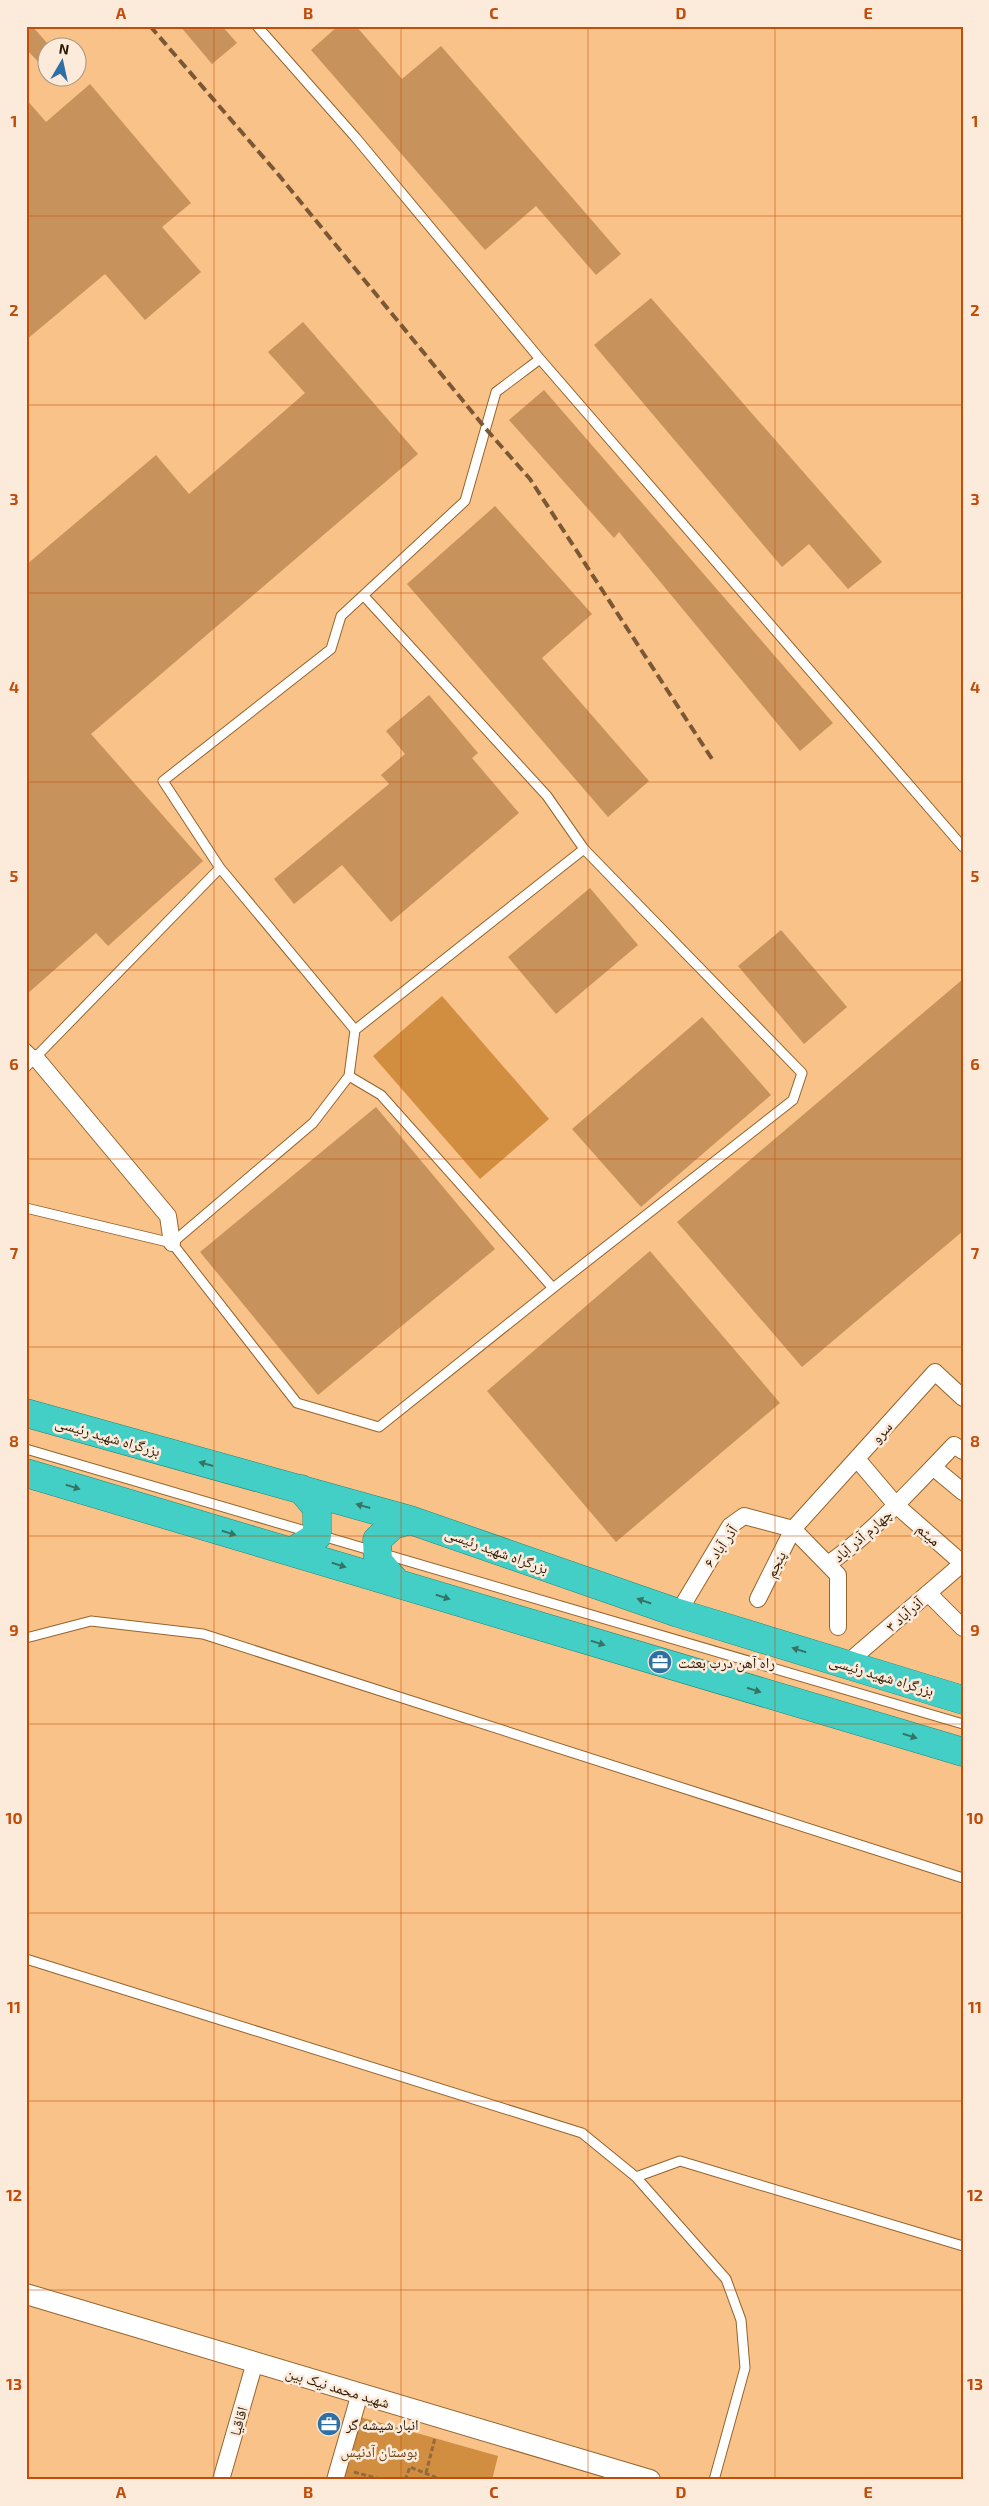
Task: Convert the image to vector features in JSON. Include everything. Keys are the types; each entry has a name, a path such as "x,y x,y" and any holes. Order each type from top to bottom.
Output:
{"highway":[{"name":"بزرگراه شهید رئیسی","path":"26,1413 410,1520 678,1613 963,1700"},
{"path":"26,1473 963,1752"},
{"path":"293,1551 317,1536 317,1508 300,1489"},
{"path":"396,1582 378,1561 377,1540 392,1525 410,1520"}],"street":[{"path":"29,1058 168,1216 172,1244"},
{"name":"سرو","path":"793,1529 935,1372 963,1398"},
{"name":"چهارم آذر آباد","path":"828,1564 855,1545 954,1446 963,1451"},
{"name":"میثم","path":"857,1459 896,1505 962,1563"},
{"path":"933,1467 963,1492"},
{"name":"آذر آباد ۶","path":"678,1613 730,1526 744,1516 793,1529"},
{"name":"چهارم آذر آباد","path":"793,1529 838,1575 838,1627"},
{"name":"پنجم","path":"758,1600 793,1529"},
{"name":"۳ آذرآباد","path":"846,1664 962,1563"},
{"path":"928,1593 963,1628"},
{"name":"شهید محمد نیک بین","path":"26,2294 650,2480"},
{"name":"اقاقیا","path":"221,2480 255,2362"},
{"path":"340,2474 360,2393"}],"lane":[{"path":"257,26 356,138 540,359 963,847"},
{"path":"355,1030 220,868 163,781 331,649 342,616 465,501 496,392 540,359"},
{"path":"26,1208 172,1244 297,1403 379,1427 792,1100 802,1073 584,849 547,796 364,596"},
{"path":"172,1244 312,1123 349,1076 355,1030 584,849"},
{"path":"29,1058 220,868"},
{"path":"349,1076 382,1095 553,1288"},
{"path":"26,1449 963,1724"},
{"path":"26,1638 91,1621 203,1634 963,1878"},
{"path":"26,1959 582,2133 636,2177 726,2279 741,2320 745,2368 714,2480"},
{"path":"636,2177 680,2161 963,2246"}],"path":[{"path":"426,2473 435,2438"},
{"path":"405,2480 410,2467 442,2480"},
{"path":"340,2474 383,2480"}],"green space":[{"path":"442,996 549,1119 480,1179 373,1056"},
{"name":"بوستان آدنیس","path":"360,2417 498,2456 492,2480 341,2480"}],"building":[{"path":"26,26 32,26 43,38 38,38 38,62 26,49"},
{"path":"180,26 222,26 237,43 212,64"},
{"path":"338,26 356,26 402,79 441,46 621,254 596,275 536,206 485,250 311,50"},
{"path":"90,84 191,203 162,227 201,272 145,320 105,274 26,340 26,99 46,122 85,88 88,88"},
{"path":"651,298 882,562 848,589 809,544 782,567 594,345"},
{"path":"303,322 418,454 91,734 203,861 108,946 96,933 26,995 26,565 156,455 189,494 305,393 268,352"},
{"path":"544,390 833,723 800,751 619,532 614,538 509,420"},
{"path":"495,506 592,614 542,658 649,781 608,817 407,584"},
{"path":"429,695 478,753 472,758 519,813 391,922 342,865 294,904 274,879 389,784 381,775 405,754 386,731"},
{"path":"590,888 638,945 556,1014 508,957"},
{"path":"781,930 847,1007 804,1044 738,966"},
{"path":"963,979 963,1231 802,1367 677,1222"},
{"path":"702,1017 771,1095 641,1207 572,1129"},
{"path":"376,1107 495,1249 318,1395 200,1252"},
{"path":"650,1251 780,1403 616,1542 487,1391"}],"railway":[{"path":"150,26 277,173 486,429 530,479 714,762"}],"place":[{"name":"راه آهن درب بعثت","path":"660,1662"},
{"name":"انبار شیشه گر","path":"329,2424"}]}
